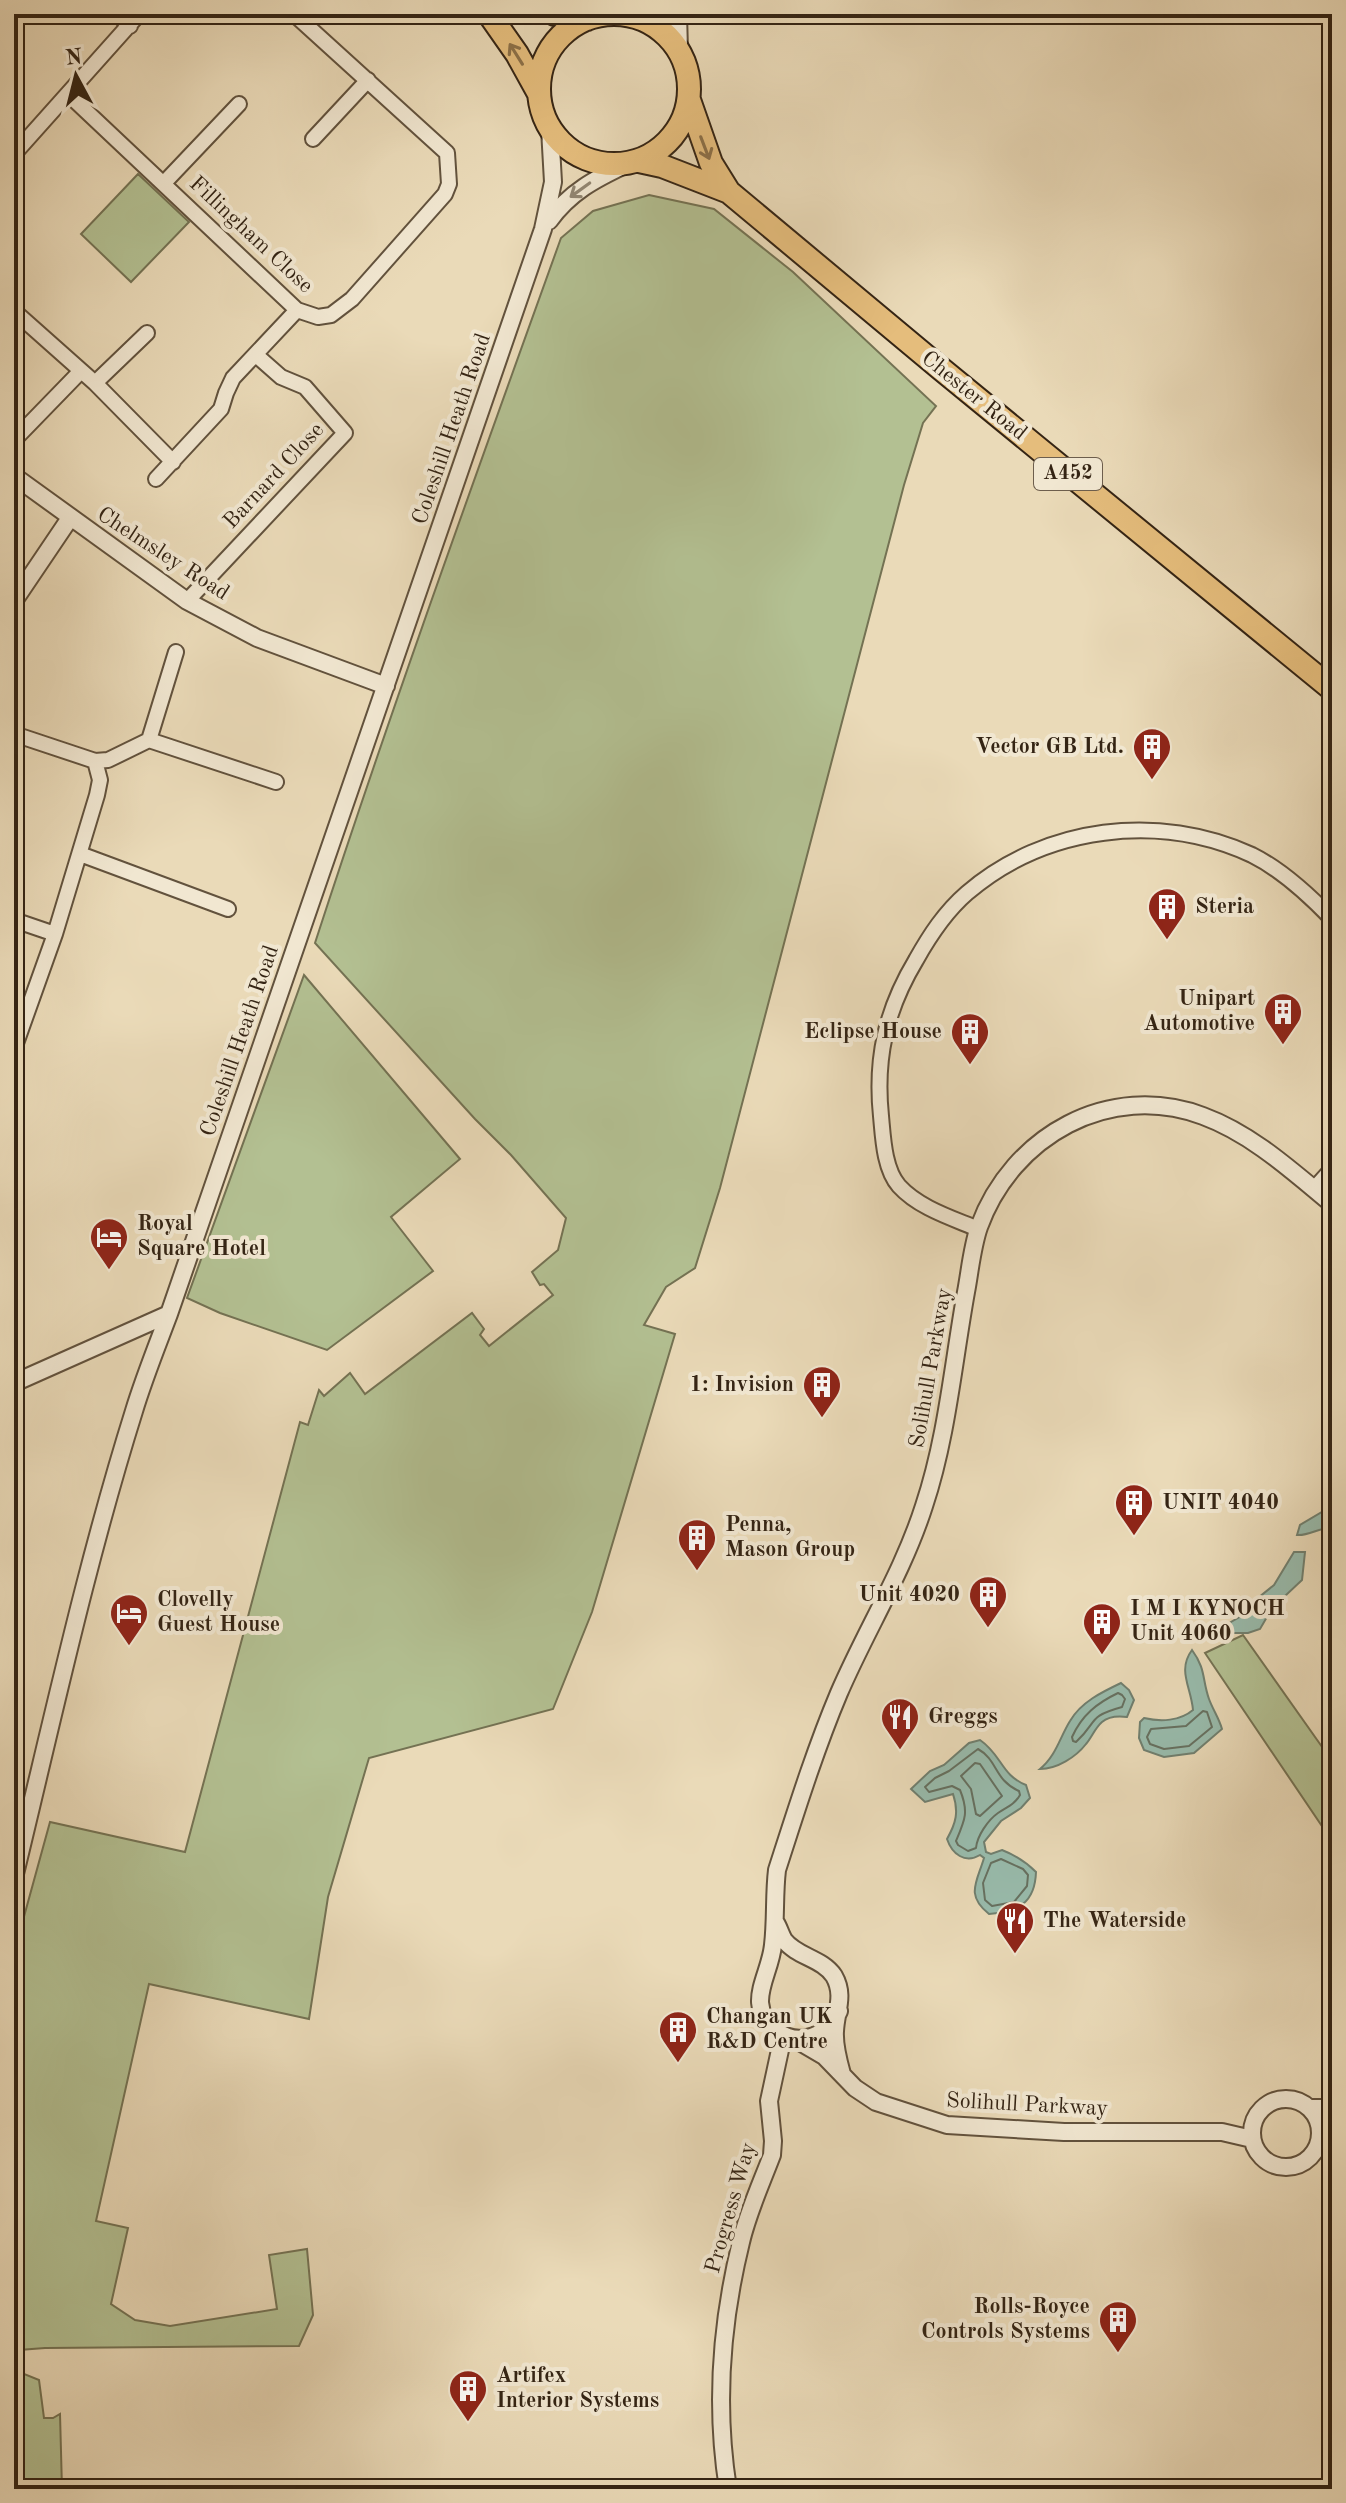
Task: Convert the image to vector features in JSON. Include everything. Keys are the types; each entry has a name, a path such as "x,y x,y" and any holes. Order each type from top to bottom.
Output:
{"highway":[{"path":"489,14 517,54 538,92 550,129 564,146 583,158 604,164 633,162 657,152 683,120 689,100 689,83 679,50 666,35 650,23 631,16 611,14 587,19 570,28 551,48 540,73 538,92"},
{"path":"555,14 587,19"},
{"name":"Chester Road","path":"689,100 711,163 729,192 1332,689"},
{"name":"Chester Road","path":"633,162 662,166 729,192"}],"street":[{"path":"14,154 135,20 117,14"},
{"name":"Fillingham Close","path":"68,94 297,310 318,317 331,315 352,299 445,194 449,184 447,153 294,14"},
{"path":"678,14 679,50"},
{"path":"313,139 368,80"},
{"name":"Fillingham Close","path":"164,183 239,104"},
{"name":"Coleshill Heath Road","path":"14,1878 105,1507 134,1408 543,229 553,182 550,129"},
{"name":"Coleshill Heath Road","path":"543,229 561,204 576,191 633,162"},
{"path":"156,479 221,409 233,378 297,310"},
{"path":"14,311 95,383 173,462"},
{"path":"95,383 147,333"},
{"name":"Barnard Close","path":"187,601 345,433 305,387 281,377 256,355"},
{"path":"14,440 80,372"},
{"name":"Chelmsley Road","path":"14,476 187,601 257,638 386,686"},
{"path":"14,601 70,518"},
{"path":"149,740 176,652"},
{"path":"14,734 95,761 108,760 149,740 276,782"},
{"path":"14,1049 80,854 100,780 95,761"},
{"path":"978,1229 932,1209 899,1186 887,1156 879,1100 879,1065 890,1010 932,931 967,893 1041,846 1121,831 1181,833 1252,856 1296,884 1332,919"},
{"path":"80,854 228,909"},
{"path":"14,920 55,934"},
{"name":"Solihull Parkway","path":"769,1972 776,1921 773,1897 777,1870 838,1696 909,1549 937,1464 978,1229 1007,1173 1041,1140 1078,1119 1120,1107 1164,1106 1204,1116 1227,1126 1258,1145 1332,1204"},
{"path":"1314,1189 1332,1169"},
{"path":"14,1383 169,1314"},
{"path":"776,1921 784,1940 827,1968 838,1985 841,1997 835,2031 836,2054 842,2074"},
{"path":"814,1961 798,1958 785,1960 769,1972 760,1990 764,2016 771,2027 788,2037 817,2035 827,2029 839,2011"},
{"name":"Solihull Parkway","path":"788,2037 824,2056 855,2088 876,2102 947,2125 1064,2132 1222,2132 1252,2139"},
{"name":"Progress Way","path":"728,2489 722,2456 719,2397 731,2288 741,2240 772,2155 769,2101 788,2037"},
{"path":"1311,2108 1320,2124 1321,2136 1312,2156 1292,2167 1281,2167 1261,2156 1252,2139 1254,2121 1262,2107 1280,2099 1295,2099 1311,2108 1332,2108"},
{"name":"Solihull Parkway","path":"1222,2132 1254,2121"},
{"path":"1321,2136 1332,2122"}],"shaded area":[{"path":"138,174 189,222 131,282 81,234"},
{"path":"649,195 714,209 793,272 936,406 923,423 904,485 720,1188 695,1268 666,1287 644,1325 675,1334 592,1612 553,1709 369,1758 328,1897 309,2019 149,1984 96,2221 128,2228 111,2304 135,2320 170,2326 277,2309 269,2255 307,2249 313,2315 299,2346 45,2348 19,2350 14,2356 14,1953 50,1822 185,1852 300,1422 308,1425 319,1390 324,1396 350,1373 365,1394 472,1313 484,1329 480,1335 489,1346 553,1295 544,1284 540,1285 532,1272 558,1250 566,1218 315,943 405,677 561,238 593,211"},
{"path":"304,975 460,1159 391,1217 433,1271 327,1350 220,1313 187,1298"},
{"path":"1243,1635 1332,1761 1332,1841 1205,1653"},
{"path":"14,2367 39,2380 44,2418 60,2414 62,2489 14,2489"}],"water":[{"path":"1332,1506 1332,1528 1297,1535 1300,1525"},
{"path":"1294,1552 1305,1552 1302,1580 1284,1597 1269,1605 1260,1629 1230,1633 1224,1626 1250,1611 1258,1598 1274,1585"},
{"path":"1192,1650 1200,1663 1209,1699 1222,1729 1194,1753 1164,1757 1144,1750 1139,1738 1140,1722 1144,1718 1170,1720 1193,1710 1185,1672"},
{"path":"1121,1683 1134,1700 1127,1717 1105,1720 1072,1758 1040,1769 1080,1708"},
{"path":"980,1740 1011,1776 1026,1785 1030,1798 1001,1821 984,1842 986,1852 991,1854 1002,1850 1036,1872 1032,1891 1023,1904 1008,1911 989,1914 975,1894 984,1858 980,1855 974,1858 960,1856 947,1839 956,1817 953,1794 925,1802 911,1789 969,1743"}],"place":[{"name":"Vector GB Ltd.","path":"1152,781"},
{"name":"Steria","path":"1167,941"},
{"name":"Unipart Automotive","path":"1283,1046"},
{"name":"Eclipse House","path":"970,1066"},
{"name":"Royal Square Hotel","path":"109,1271"},
{"name":"1: Invision","path":"822,1419"},
{"name":"UNIT 4040","path":"1134,1537"},
{"name":"Penna, Mason Group","path":"697,1572"},
{"name":"Unit 4020","path":"988,1629"},
{"name":"Clovelly Guest House","path":"129,1647"},
{"name":"I M I KYNOCH Unit 4060","path":"1102,1656"},
{"name":"Greggs","path":"900,1751"},
{"name":"The Waterside","path":"1015,1955"},
{"name":"Changan UK R&D Centre","path":"678,2064"},
{"name":"Rolls-Royce Controls Systems","path":"1118,2354"},
{"name":"Artifex Interior Systems","path":"468,2423"}]}
